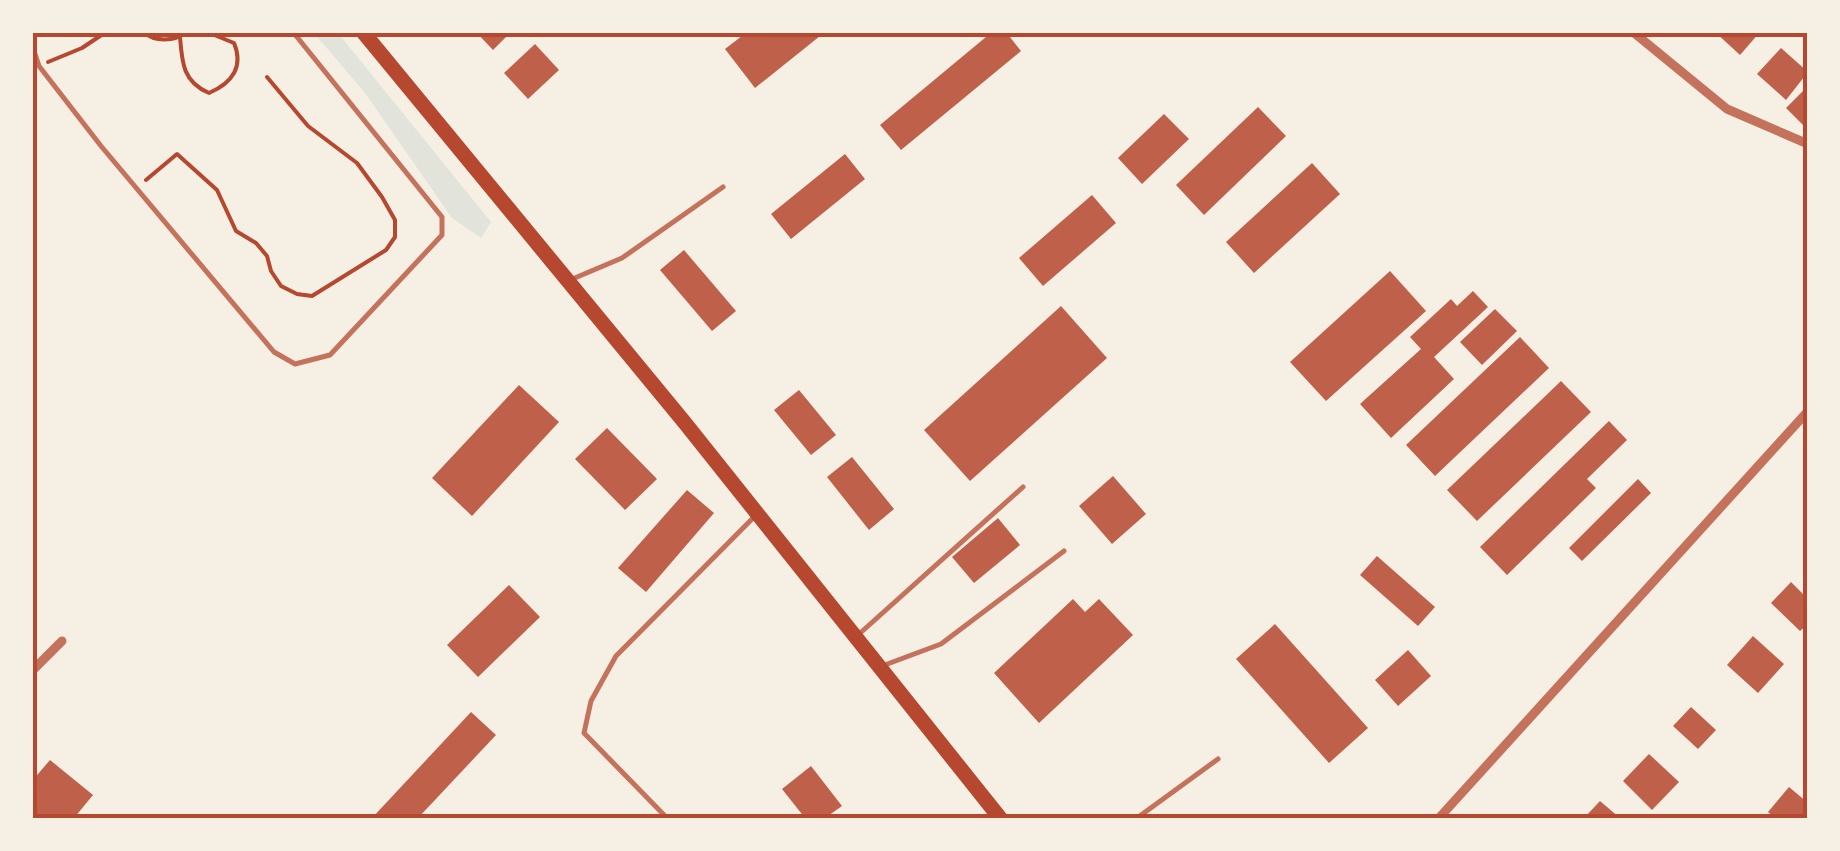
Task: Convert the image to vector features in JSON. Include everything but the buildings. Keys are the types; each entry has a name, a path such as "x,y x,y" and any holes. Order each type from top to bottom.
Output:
{"main road":[{"path":"363,32 758,514 1000,818"}],"street":[{"path":"1633,32 1727,109 1808,144"},
{"path":"1439,818 1808,411"},
{"path":"32,671 62,641"}],"lane":[{"path":"32,44 36,64 137,188 274,352 295,364 330,356 352,335 442,235 442,217 293,32"},
{"path":"568,281 622,258 723,187"},
{"path":"856,637 1023,487"},
{"path":"667,818 584,733 591,700 616,656 758,514"},
{"path":"880,668 941,644 1064,551"},
{"path":"1137,818 1218,759"}],"path":[{"path":"36,64 82,48 106,32"},
{"path":"144,32 150,38 164,40 183,35 185,74 195,87 209,93 226,86 236,72 239,56 234,43 207,32"},
{"path":"137,188 177,154 217,190 236,231 256,243 267,256 281,286 297,294 312,296 386,250 395,237 394,220 382,197 356,163 308,126 267,77"}],"shaded area":[{"path":"314,33 338,33 491,222 481,238 452,218 365,93"}]}
